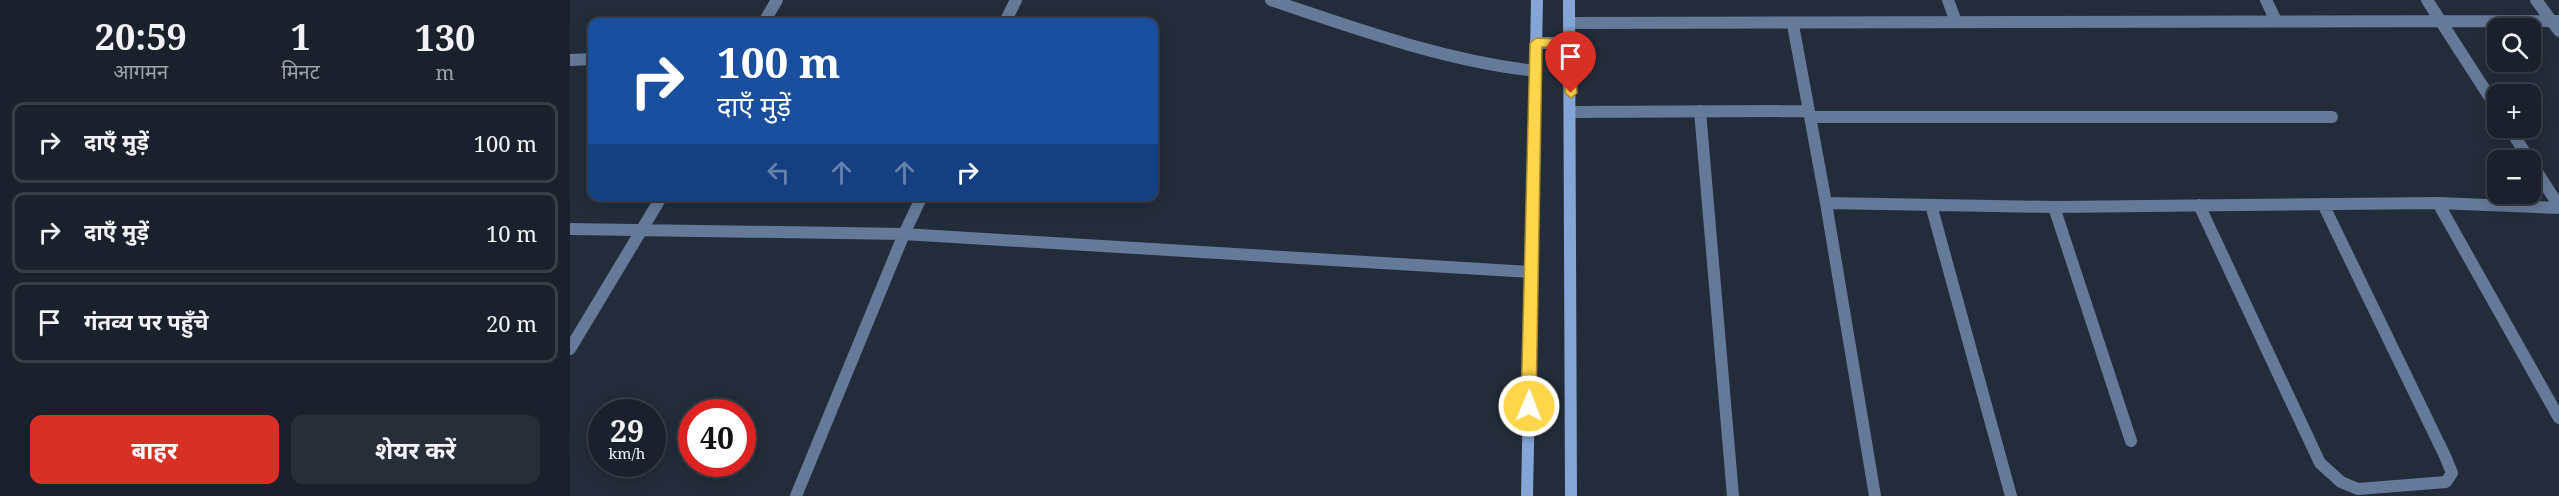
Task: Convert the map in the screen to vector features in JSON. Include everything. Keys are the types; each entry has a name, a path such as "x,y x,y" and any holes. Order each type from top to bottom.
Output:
{"street":[{"path":"766,18 777,0"},
{"path":"1007,18 1016,0"},
{"path":"1271,0 1389,39 1510,68 1536,71"},
{"path":"1527,496 1537,0"},
{"path":"1569,0 1571,496"},
{"path":"1948,0 1956,22"},
{"path":"2266,0 2276,21"},
{"path":"2427,0 2487,93"},
{"path":"2536,0 2555,21 2559,31"},
{"path":"1569,22 1793,25 1956,22 2555,21"},
{"path":"1793,25 1826,203 1875,496"},
{"path":"1536,43 1570,43"},
{"path":"570,60 588,59"},
{"path":"1571,112 1701,111 1809,114 2332,117"},
{"path":"1701,111 1733,496"},
{"path":"2541,178 2559,207"},
{"path":"570,349 659,201"},
{"path":"796,496 920,201"},
{"path":"1826,203 2054,207 2438,203 2559,207"},
{"path":"2438,203 2559,418"},
{"path":"2199,205 2320,463 2341,482 2358,489 2446,482 2452,473 2445,456 2324,204"},
{"path":"1931,205 2011,496"},
{"path":"2054,207 2131,441"},
{"path":"570,229 643,228 904,234 1532,272"}],"route":[{"path":"1529,406 1536,43 1570,43 1571,93"}]}
